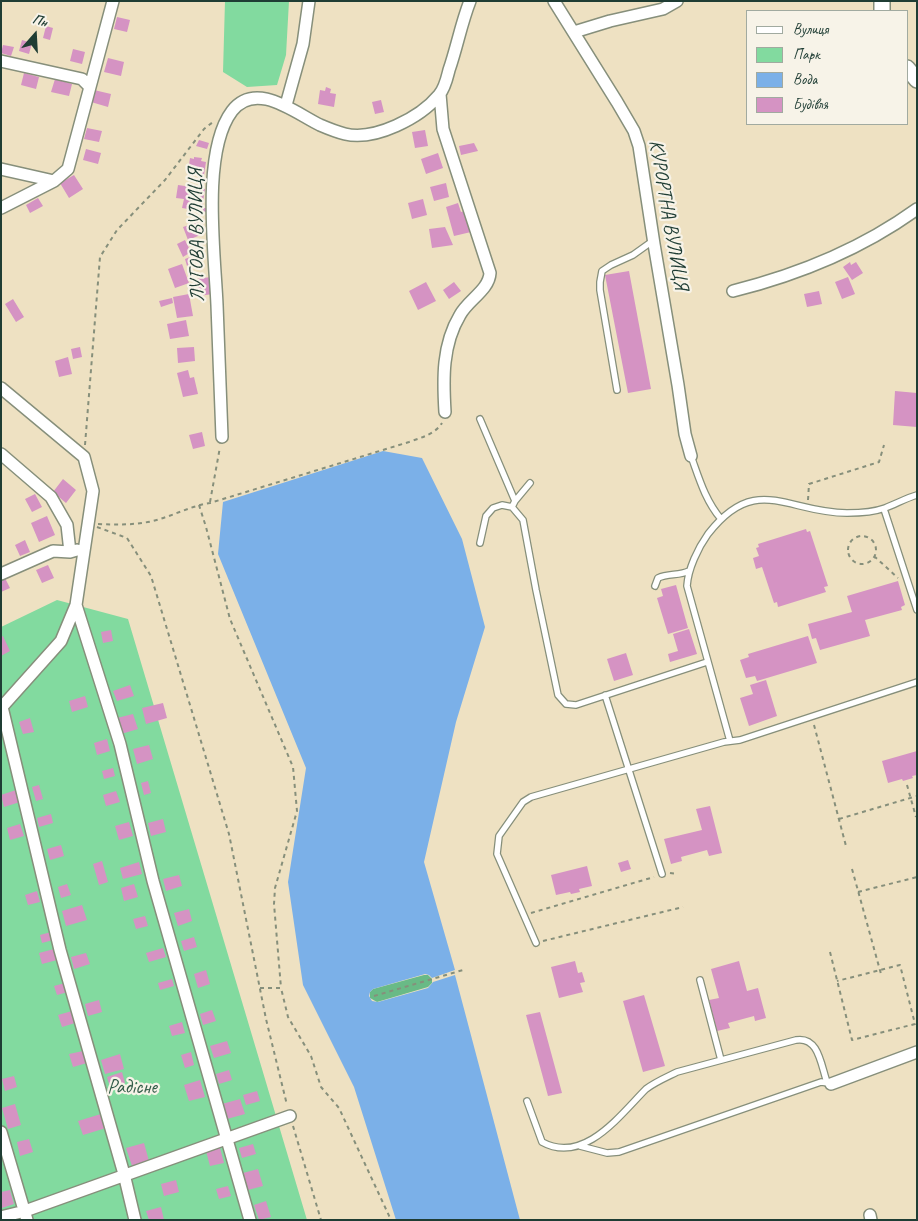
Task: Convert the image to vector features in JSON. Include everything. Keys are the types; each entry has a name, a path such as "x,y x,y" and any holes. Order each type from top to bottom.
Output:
{"street":[{"path":"1,208 54,181 68,169 113,1"},
{"path":"309,1 302,44 286,105 320,125 346,134 382,131 419,114 440,94 470,1"},
{"name":"КУРОРТНА ВУЛИЦЯ","path":"554,1 634,131 642,159 685,434 691,456"},
{"path":"574,32 663,9 677,1"},
{"path":"1,61 82,79 90,87"},
{"path":"908,69 917,80"},
{"path":"440,94 443,129 490,273 490,279 486,286 466,305 455,323 450,336 446,350 444,412"},
{"name":"ЛУГОВА ВУЛИЦЯ","path":"222,438 213,237 212,172 216,148 232,111 248,99 264,99 286,105"},
{"path":"1,170 54,181"},
{"path":"733,291 791,275 850,248 917,209"},
{"path":"1,388 84,457 93,491 76,605 61,641 2,707 60,950 136,1220"},
{"path":"1,454 51,497 67,525 70,552"},
{"path":"1,574 53,551 70,552 85,548"},
{"path":"76,605 120,744 153,881 250,1220"},
{"path":"829,1083 917,1052"},
{"path":"1,1217 26,1215 124,1174 290,1116"},
{"path":"1,1132 26,1215"}],"lane":[{"path":"617,390 600,290 602,271 610,265 634,255 654,240"},
{"path":"480,419 515,501"},
{"path":"691,456 711,507 721,518"},
{"path":"512,507 530,483"},
{"path":"730,741 687,586 689,570 704,540 721,518 740,504 751,500 766,500 829,512 847,513 884,509 917,495"},
{"path":"480,542 486,516 497,506 512,507 523,520 559,697 566,704 572,706 707,662"},
{"path":"884,509 917,610"},
{"path":"655,586 658,578 666,574 682,574 689,570"},
{"path":"536,943 497,854 499,836 523,802 531,797 730,741 740,740 917,682"},
{"path":"605,695 662,874"},
{"path":"700,980 722,1060"},
{"path":"527,1101 542,1142 551,1147 562,1149 580,1146 597,1136 632,1106 648,1088 677,1072 796,1040 807,1040 812,1043 829,1083 821,1082 619,1152 607,1153 580,1146"}],"path":[{"path":"84,457 100,257 117,230 165,180 204,129 215,120 227,119"},
{"path":"88,524 122,525 154,520 430,434 438,430 444,412"},
{"path":"210,503 222,438"},
{"path":"808,507 809,484 879,462 884,445"},
{"path":"199,505 230,619 293,767 297,811 275,888 274,904 281,988 288,1017 311,1056 321,1087 339,1108 391,1220"},
{"path":"88,524 127,538 150,576 229,834 260,988 290,1116 321,1220"},
{"path":"860,536 869,538 875,546 874,556 864,564 854,562 849,554 851,541 860,536"},
{"path":"874,556 909,588"},
{"path":"812,717 846,846"},
{"path":"907,785 916,817"},
{"path":"839,819 917,796"},
{"path":"852,868 881,974"},
{"path":"524,915 662,874 677,874"},
{"path":"858,892 917,877"},
{"path":"536,943 683,907"},
{"path":"830,952 837,981 852,1040 915,1024 900,965 837,981"},
{"path":"374,996 463,970"},
{"path":"260,988 281,988"}],"green space":[{"path":"225,1 289,1 286,55 277,85 247,87 223,72"},
{"name":"Радісне","path":"57,600 128,619 307,1220 1,1220 1,627"},
{"path":"428,975 432,979 432,983 428,987 377,1002 370,998 370,992 373,989"}],"water":[{"path":"383,451 422,458 462,539 485,627 456,722 424,862 455,970 432,978 425,974 373,989 369,996 372,1001 378,1002 428,988 433,982 455,975 520,1220 396,1220 354,1087 303,985 288,882 306,768 218,554 223,502"}],"building":[{"path":"117,17 130,20 127,32 114,29"},
{"path":"46,26 53,28 50,40 43,38"},
{"path":"22,40 32,43 29,54 19,51"},
{"path":"3,45 14,47 11,56 1,53"},
{"path":"73,49 85,52 82,64 70,61"},
{"path":"108,58 124,62 121,76 104,72"},
{"path":"24,73 39,77 36,89 21,85"},
{"path":"55,79 72,84 69,96 51,92"},
{"path":"326,87 331,89 330,93 336,94 334,107 318,104 320,90 325,91"},
{"path":"94,90 111,94 108,107 91,102"},
{"path":"381,100 384,112 375,114 372,102"},
{"path":"87,128 102,131 99,142 84,139"},
{"path":"425,130 428,146 415,148 412,132"},
{"path":"199,140 209,143 207,149 196,146"},
{"path":"474,143 478,151 461,155 459,146"},
{"path":"86,149 101,153 98,164 83,160"},
{"path":"438,153 443,168 426,174 421,159"},
{"path":"194,157 202,158 201,161 206,162 204,175 188,172 190,158 194,159"},
{"path":"74,175 83,189 69,198 60,183"},
{"path":"446,183 449,197 434,201 430,187"},
{"path":"178,185 205,189 202,208 206,208 206,212 182,208 184,199 176,198"},
{"path":"38,198 43,206 30,213 26,205"},
{"path":"423,199 427,215 412,219 408,203"},
{"path":"458,203 461,212 465,211 471,232 454,236 446,207"},
{"path":"198,222 203,234 188,240 183,227"},
{"path":"445,227 453,245 432,248 429,229"},
{"path":"185,240 191,252 183,257 177,244"},
{"path":"193,256 196,263 187,266 185,259"},
{"path":"850,262 851,265 856,262 863,273 852,280 843,267"},
{"path":"182,264 189,283 175,288 168,269"},
{"path":"629,271 651,389 628,393 605,275"},
{"path":"211,277 213,294 198,296 195,279"},
{"path":"848,277 855,294 842,299 835,282"},
{"path":"426,282 436,301 418,310 409,291"},
{"path":"454,282 461,291 449,299 443,290"},
{"path":"819,291 822,304 807,307 804,294"},
{"path":"189,294 193,316 177,318 173,297"},
{"path":"172,298 173,303 161,307 159,301"},
{"path":"13,299 24,317 16,322 5,304"},
{"path":"186,320 189,336 170,339 167,324"},
{"path":"80,347 82,357 73,359 71,349"},
{"path":"194,347 195,361 178,363 177,348"},
{"path":"68,357 72,374 59,377 55,361"},
{"path":"188,370 190,378 194,377 198,394 183,397 177,373"},
{"path":"895,391 917,393 917,427 893,425"},
{"path":"202,432 205,446 193,449 189,435"},
{"path":"63,479 76,490 66,503 53,492"},
{"path":"35,494 42,507 32,512 25,499"},
{"path":"47,516 55,535 39,542 31,523"},
{"path":"806,529 807,532 810,531 828,586 824,587 826,592 778,607 777,602 774,603 762,567 756,569 753,558 759,556 756,548 759,547 758,544"},
{"path":"25,540 30,552 20,556 15,545"},
{"path":"48,565 54,578 42,583 36,570"},
{"path":"5,578 10,588 1,592 1,580"},
{"path":"898,581 905,605 901,607 902,610 865,620 870,636 820,650 816,638 812,639 808,624 852,612 847,596"},
{"path":"676,585 688,628 668,634 657,598 663,596 661,589"},
{"path":"689,629 697,654 670,662 668,654 678,651 673,634"},
{"path":"111,630 113,641 103,643 101,632"},
{"path":"3,636 10,651 1,656 1,637"},
{"path":"808,636 817,663 757,681 755,676 746,678 740,660 749,657 748,654"},
{"path":"626,653 633,675 614,681 607,659"},
{"path":"766,680 777,716 749,726 740,698 753,694 750,685"},
{"path":"130,685 134,696 117,701 113,691"},
{"path":"85,696 88,707 72,712 69,701"},
{"path":"163,703 167,718 146,724 142,708"},
{"path":"133,714 138,729 121,734 117,718"},
{"path":"30,718 34,732 23,734 19,722"},
{"path":"107,739 110,751 97,755 94,743"},
{"path":"149,745 153,759 137,764 133,749"},
{"path":"917,751 917,775 903,781 902,779 888,783 882,761"},
{"path":"113,768 115,776 104,779 102,771"},
{"path":"148,781 151,793 144,795 141,783"},
{"path":"39,785 43,799 36,801 32,787"},
{"path":"16,790 20,802 4,807 1,795"},
{"path":"116,791 120,802 106,806 103,795"},
{"path":"710,806 722,853 709,856 707,850 681,857 682,861 671,864 664,839 702,830 696,809"},
{"path":"51,814 53,823 39,827 37,818"},
{"path":"163,819 166,832 151,836 148,823"},
{"path":"129,822 133,836 119,840 115,826"},
{"path":"20,824 24,836 10,840 7,828"},
{"path":"61,845 64,856 50,860 47,849"},
{"path":"628,860 631,869 621,872 618,863"},
{"path":"102,861 108,882 99,885 93,864"},
{"path":"139,862 142,874 123,879 120,868"},
{"path":"587,866 592,886 579,889 580,892 556,895 551,875"},
{"path":"179,875 182,886 166,891 163,879"},
{"path":"67,884 71,895 61,898 58,887"},
{"path":"134,884 138,897 124,901 121,888"},
{"path":"37,891 40,902 28,905 25,895"},
{"path":"82,905 87,920 66,926 62,911"},
{"path":"189,909 192,921 178,926 174,913"},
{"path":"145,916 148,926 136,929 133,919"},
{"path":"51,932 53,940 42,943 40,935"},
{"path":"194,937 197,947 184,951 181,941"},
{"path":"163,948 166,957 149,962 146,953"},
{"path":"54,949 57,960 42,964 39,953"},
{"path":"86,953 90,964 74,969 71,957"},
{"path":"575,961 578,973 582,972 585,982 580,983 583,992 559,998 551,967"},
{"path":"739,961 747,991 758,988 766,1018 755,1021 754,1016 728,1023 730,1028 717,1031 709,1000 719,998 711,969"},
{"path":"206,970 210,984 198,988 194,974"},
{"path":"172,979 174,986 160,990 158,983"},
{"path":"65,983 68,992 57,995 54,986"},
{"path":"644,995 665,1066 643,1072 623,1001"},
{"path":"99,1000 102,1012 88,1016 85,1004"},
{"path":"212,1010 216,1021 203,1025 200,1014"},
{"path":"72,1011 75,1023 62,1027 58,1015"},
{"path":"540,1012 562,1093 548,1096 526,1015"},
{"path":"182,1022 185,1033 172,1036 169,1026"},
{"path":"227,1041 231,1053 214,1058 210,1046"},
{"path":"83,1051 87,1063 73,1067 69,1054"},
{"path":"191,1052 194,1065 185,1068 181,1055"},
{"path":"120,1054 124,1069 105,1074 101,1060"},
{"path":"229,1070 232,1080 219,1084 216,1074"},
{"path":"122,1072 125,1083 110,1087 107,1077"},
{"path":"14,1076 17,1087 5,1091 2,1079"},
{"path":"200,1080 205,1097 189,1101 184,1085"},
{"path":"257,1091 260,1101 246,1105 243,1095"},
{"path":"240,1099 245,1114 227,1119 222,1104"},
{"path":"15,1104 21,1125 8,1129 2,1108"},
{"path":"101,1114 106,1128 83,1135 78,1121"},
{"path":"29,1139 33,1152 20,1156 17,1142"},
{"path":"144,1143 149,1161 132,1166 126,1148"},
{"path":"253,1144 256,1154 242,1158 239,1148"},
{"path":"220,1148 224,1163 210,1166 206,1151"},
{"path":"258,1169 263,1186 248,1190 243,1173"},
{"path":"176,1180 179,1192 164,1196 161,1184"},
{"path":"228,1186 231,1196 219,1199 216,1189"},
{"path":"10,1190 14,1204 2,1208 1,1192"},
{"path":"266,1201 271,1217 259,1220 254,1205"},
{"path":"161,1207 164,1220 149,1220 146,1211"}]}
